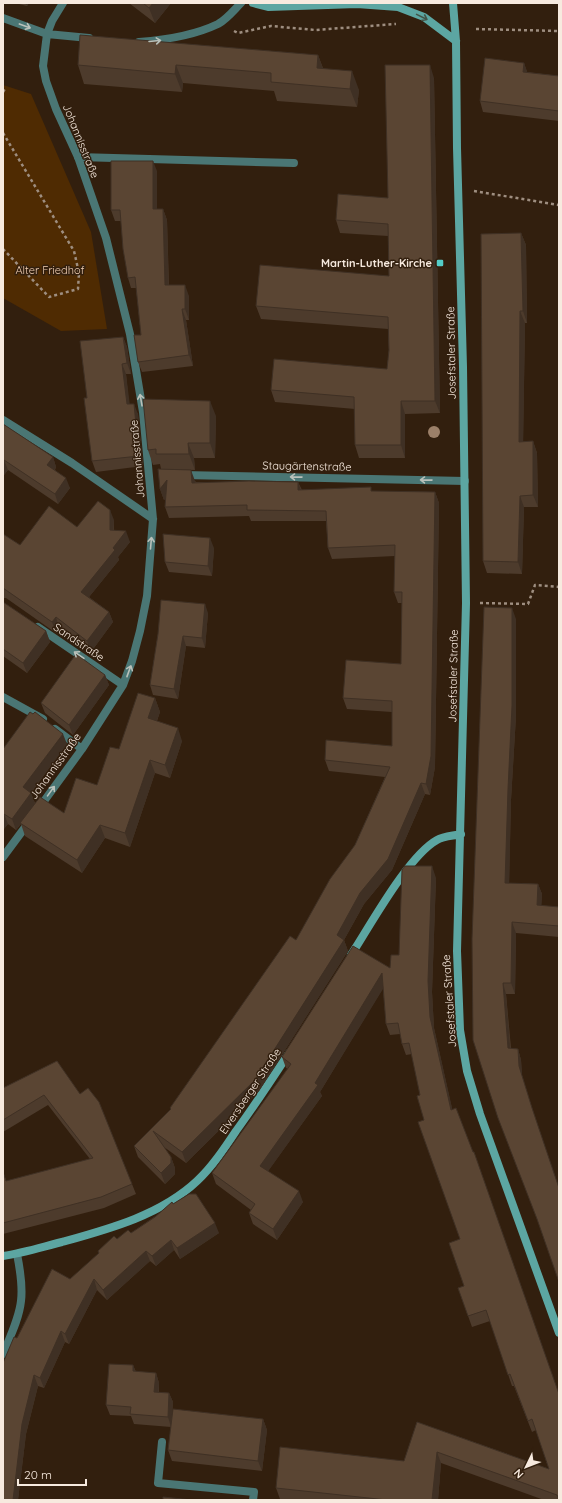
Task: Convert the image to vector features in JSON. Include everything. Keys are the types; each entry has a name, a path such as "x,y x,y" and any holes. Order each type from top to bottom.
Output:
{"main road":[{"path":"253,3 268,7 309,4 359,4 398,7 424,17 456,41"},
{"name":"Josefstaler Straße","path":"453,3 456,41 466,603 457,951 460,1030 467,1070 480,1114 559,1333"},
{"path":"348,961 399,881 422,852 437,840 461,834"},
{"name":"Elversberger Straße","path":"3,1256 17,1254 92,1234 139,1217 172,1201 197,1182 216,1160 263,1094 292,1047"}],"street":[{"name":"Johannisstraße","path":"3,857 82,749 123,685 132,661 147,596 153,519 153,474 130,334 106,238 78,157 56,109 46,81 43,66 47,34 52,21 63,3"},
{"path":"132,42 172,39 218,24 228,17 241,3"},
{"path":"3,18 47,34 101,39"},
{"path":"78,157 294,164"},
{"path":"3,420 72,463 153,519"},
{"name":"Staugärtenstraße","path":"173,474 464,481"},
{"name":"Sandstraße","path":"33,624 123,685"},
{"path":"3,697 42,718 82,749"},
{"path":"3,1354 13,1331 21,1302 22,1285 17,1254"},
{"path":"162,1442 158,1482 254,1492 253,1500"}],"path":[{"path":"218,24 238,33 271,26 315,30 399,24"},
{"path":"476,29 559,31"},
{"path":"3,92 6,86"},
{"path":"3,132 74,251 79,273 78,289 49,297 3,249"},
{"path":"472,190 559,205"},
{"path":"466,603 528,604 535,585 559,586"}],"green space":[{"name":"Alter Friedhof","path":"3,85 31,94 91,232 107,329 61,331 3,298"}],"building":[{"path":"143,3 153,3 149,8"},
{"path":"80,35 318,55 317,68 352,71 350,89 271,82 271,73 176,65 175,74 78,65"},
{"path":"485,58 524,63 523,72 559,76 559,111 480,101"},
{"path":"385,65 430,65 435,401 401,401 401,445 355,445 354,397 271,390 274,359 387,369 389,350 388,317 256,306 260,265 389,276 388,224 336,220 338,194 388,198"},
{"path":"111,161 153,161 153,209 163,209 165,285 185,285 185,309 182,309 189,355 138,362 134,335 141,335 135,277 128,278 123,249 120,210 111,210"},
{"path":"521,233 523,311 520,311 519,442 533,441 533,495 520,496 518,562 483,561 481,234"},
{"path":"123,337 127,363 122,364 127,404 134,404 139,456 92,461 84,398 87,398 80,341"},
{"path":"143,399 210,401 210,443 188,443 189,454 156,454 156,449 148,450"},
{"path":"3,424 53,457 47,465 66,478 55,494 4,460 3,461"},
{"path":"158,469 191,470 192,483 249,481 298,482 298,490 371,487 371,491 435,492 431,756 426,784 421,783 388,859 360,893 337,935 344,940 255,1080 182,1152 153,1131 171,1157 171,1163 161,1173 134,1146 171,1109 170,1108 290,936 296,940 330,879 355,845 390,767 325,760 326,740 392,746 392,701 343,698 346,660 401,664 402,592 394,592 395,545 328,548 326,511 247,510 247,505 165,507 167,480 160,489"},
{"path":"98,501 110,510 110,530 126,531 113,548 115,550 81,592 109,612 87,641 56,617 52,622 3,588 3,534 20,545 49,506 77,527"},
{"path":"163,534 210,538 208,566 165,562"},
{"path":"161,600 205,604 202,638 183,636 174,689 150,685 158,634"},
{"path":"3,602 46,631 23,663 3,649"},
{"path":"484,607 512,608 512,706 505,883 538,884 537,905 559,907 559,926 512,922 511,983 503,983 508,1048 518,1049 519,1066 559,1188 559,1282 537,1219 498,1118 473,1040 472,939"},
{"path":"76,654 105,675 69,725 41,703"},
{"path":"138,693 155,698 148,718 178,728 165,765 150,760 125,833 100,825 77,860 20,823 40,797 64,813 76,778 97,785 110,747 119,749"},
{"path":"30,712 33,714 35,712 63,734 23,787 31,793 12,819 4,814 3,815 3,749"},
{"path":"405,866 432,866 428,981 430,1017 451,1110 456,1108 474,1152 559,1394 559,1500 557,1495 437,1452 432,1500 387,1500 276,1488 280,1447 404,1461 417,1422 549,1469 532,1419 528,1421 510,1374 508,1375 486,1310 468,1316 458,1288 464,1286 449,1243 460,1239 418,1122 424,1120 417,1096 420,1095 409,1043 402,1044 398,1023 386,1024 382,973 315,1083 318,1085 260,1166 299,1191 273,1229 249,1213 255,1204 212,1173 291,1064 282,1057 353,946 390,968 391,955 399,955 402,870"},
{"path":"57,1061 80,1094 88,1088 99,1102 132,1184 101,1197 3,1223 3,1172 6,1181 93,1158 44,1095 3,1120 3,1088"},
{"path":"189,1194 196,1194 215,1223 177,1248 171,1240 152,1256 146,1251 103,1290 94,1279 65,1334 61,1331 40,1378 34,1375 22,1424 13,1500 3,1500 3,1363 14,1337 17,1338 52,1269 70,1279 99,1253 98,1251 114,1236 117,1239 128,1230 131,1233 155,1217 172,1202 173,1204"},
{"path":"109,1364 133,1365 133,1371 156,1373 154,1392 169,1393 168,1417 130,1414 131,1407 106,1405"},
{"path":"173,1409 263,1419 258,1461 168,1450"},
{"path":"163,1497 192,1500 163,1500"}],"place":[{"name":"Martin-Luther-Kirche","path":"440,263"}]}
